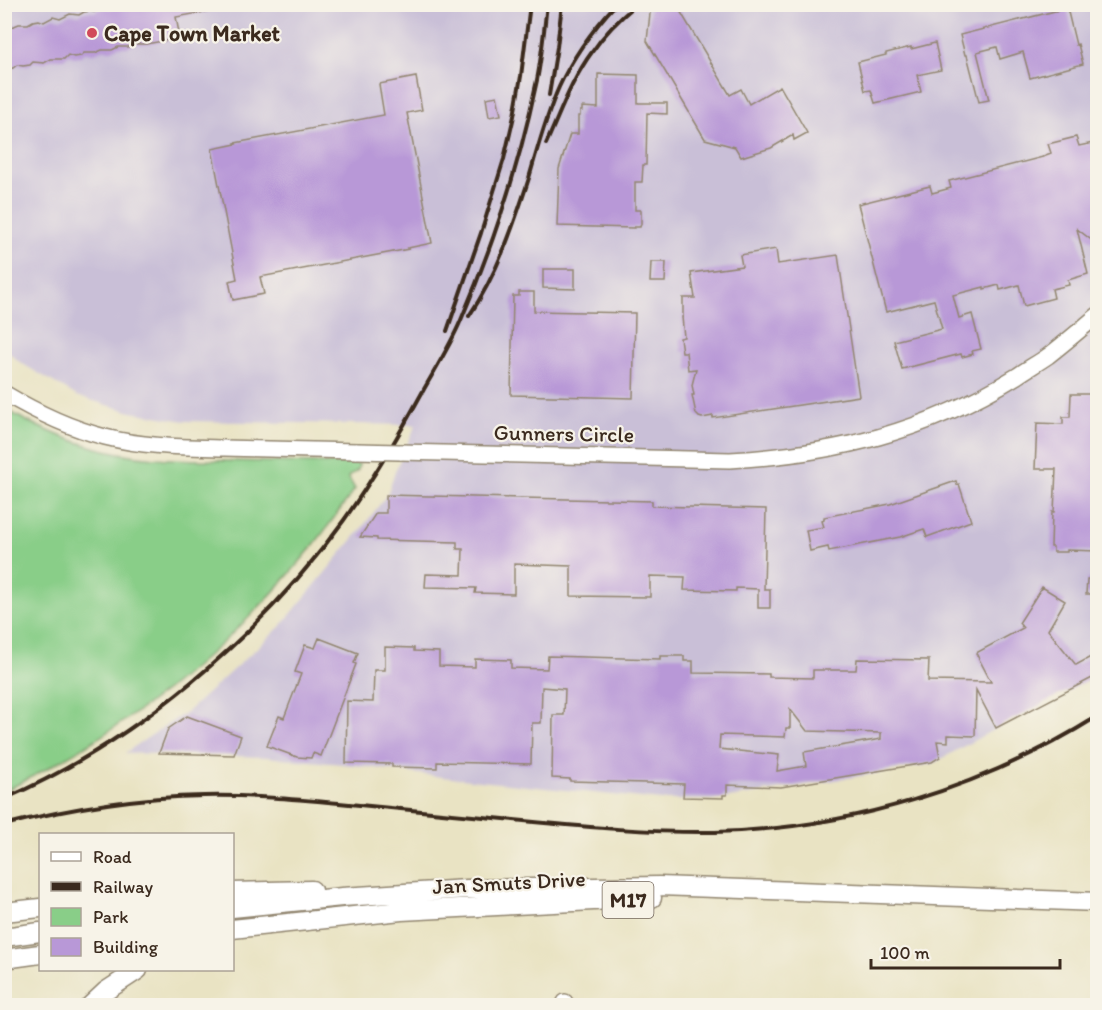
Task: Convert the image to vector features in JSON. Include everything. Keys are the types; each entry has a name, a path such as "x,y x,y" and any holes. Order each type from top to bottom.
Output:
{"main road":[{"name":"Jan Smuts Drive","path":"234,908 342,897 467,889 658,886 1098,902"},
{"path":"234,892 293,890 396,894"},
{"name":"Jan Smuts Drive","path":"234,931 255,926 401,911 788,891"},
{"path":"4,912 39,908"},
{"path":"4,937 39,932"},
{"path":"4,959 39,954"},
{"path":"90,1005 135,971"}],"street":[{"name":"Gunners Circle","path":"4,393 64,424 104,437 125,442 172,447 730,460 772,458 885,436 970,402 998,388 1047,356 1098,315"}],"shaded area":[{"path":"5,5 1097,5 1097,672 932,764 717,800 661,800 266,757 125,753 189,710 282,625 387,495 416,425 185,421 131,412 77,396 21,363 5,349"}],"green space":[{"path":"5,409 78,442 136,456 185,460 359,464 358,470 348,477 355,489 330,524 271,595 237,629 202,661 129,718 89,744 5,791"}],"building":[{"name":"Cape Town Market","path":"132,4 215,4 216,10 176,17 180,38 84,53 81,56 68,55 64,59 51,59 44,63 33,62 30,65 17,65 4,70 4,26 9,28 39,20 44,22 53,17 60,19 70,14 79,15 84,12"},
{"path":"651,4 676,4 730,95 741,89 749,104 780,86 807,133 794,140 793,135 771,148 741,157 735,147 705,139 647,41"},
{"path":"1067,8 1083,64 1030,78 1023,52 1000,59 997,47 977,52 989,100 979,102 960,35"},
{"path":"935,43 941,70 917,75 921,92 875,103 871,90 865,91 858,62 886,55 886,53"},
{"path":"598,74 638,75 638,103 667,103 667,114 647,113 646,165 643,165 642,182 635,182 635,210 641,210 640,227 557,226 559,169 570,134 578,134 578,116 580,116 582,107 598,108"},
{"path":"416,77 422,110 407,113 432,243 260,277 264,294 233,300 229,281 237,279 212,149 384,115 379,84"},
{"path":"497,96 501,115 489,117 486,98"},
{"path":"1076,137 1079,146 1098,142 1098,245 1077,229 1088,274 1068,280 1069,285 1052,289 1054,298 1024,306 1019,285 1000,290 999,285 984,289 984,287 953,295 959,318 972,314 981,349 962,357 961,354 902,369 894,341 942,329 934,300 886,312 858,204 930,186 932,193 951,188 949,181 1043,157 1051,153 1048,144"},
{"path":"776,249 778,264 838,255 859,396 713,418 713,416 699,417 696,414 692,395 694,395 692,385 696,369 688,370 686,352 682,352 680,338 684,337 683,298 695,298 691,273 742,266 740,255"},
{"path":"651,262 666,262 665,282 650,282"},
{"path":"543,269 575,269 575,289 543,288"},
{"path":"519,292 534,292 534,311 635,313 633,398 511,395 513,296 519,296"},
{"path":"1071,394 1098,394 1098,551 1053,552 1053,547 1051,547 1052,512 1054,512 1056,469 1035,469 1037,423 1063,424 1063,417 1070,417"},
{"path":"956,481 971,521 927,537 924,529 900,537 829,551 828,547 810,551 806,530 824,527 822,521 824,517 890,504"},
{"path":"386,495 652,501 652,506 766,509 764,589 770,589 770,608 758,608 758,589 684,590 685,577 650,576 650,597 571,596 571,566 514,564 514,594 475,593 476,588 425,587 426,574 462,575 463,549 457,549 457,542 377,540 377,538 360,537 376,513 386,513"},
{"path":"1087,579 1098,579 1098,594 1086,594"},
{"path":"1042,587 1065,601 1048,630 1076,665 1098,653 1098,675 996,728 976,690 975,736 948,735 948,742 937,741 940,757 932,762 781,787 727,785 727,795 723,795 723,798 683,797 684,784 570,781 570,779 552,778 553,715 564,715 565,689 542,687 541,723 532,723 531,764 437,762 437,768 346,763 347,701 373,702 374,670 385,670 385,647 439,652 439,666 475,667 475,659 511,660 511,668 547,669 548,656 660,659 660,656 684,656 684,661 693,661 693,673 769,674 769,677 813,678 813,670 856,670 857,659 929,660 928,681 991,682 976,653 1023,628 1019,623","holes":["790,709 807,731 881,733 881,739 804,752 806,766 777,771 779,755 719,749 720,735 785,737 786,728 790,728"]},
{"path":"319,638 358,653 354,663 356,664 321,756 313,753 311,758 297,757 267,746 279,716 284,718 301,674 295,672 305,645 315,648"},
{"path":"187,716 241,736 234,755 159,753 168,729"}],"railway":[{"path":"447,331 504,159 521,76 530,4"},
{"path":"4,799 101,748 192,682 274,605 311,563 355,504 448,347 484,262 505,202 530,111 537,80 547,4"},
{"path":"549,95 562,4"},
{"path":"469,316 488,284 511,232 546,120 559,87 584,43 616,4"},
{"path":"546,144 585,62 607,33 637,4"},
{"path":"4,825 54,813 128,801 221,796 305,800 667,832 765,829 815,823 865,813 962,784 1054,742 1098,716"}],"place":[{"name":"Cape Town Market","path":"92,33"}]}
